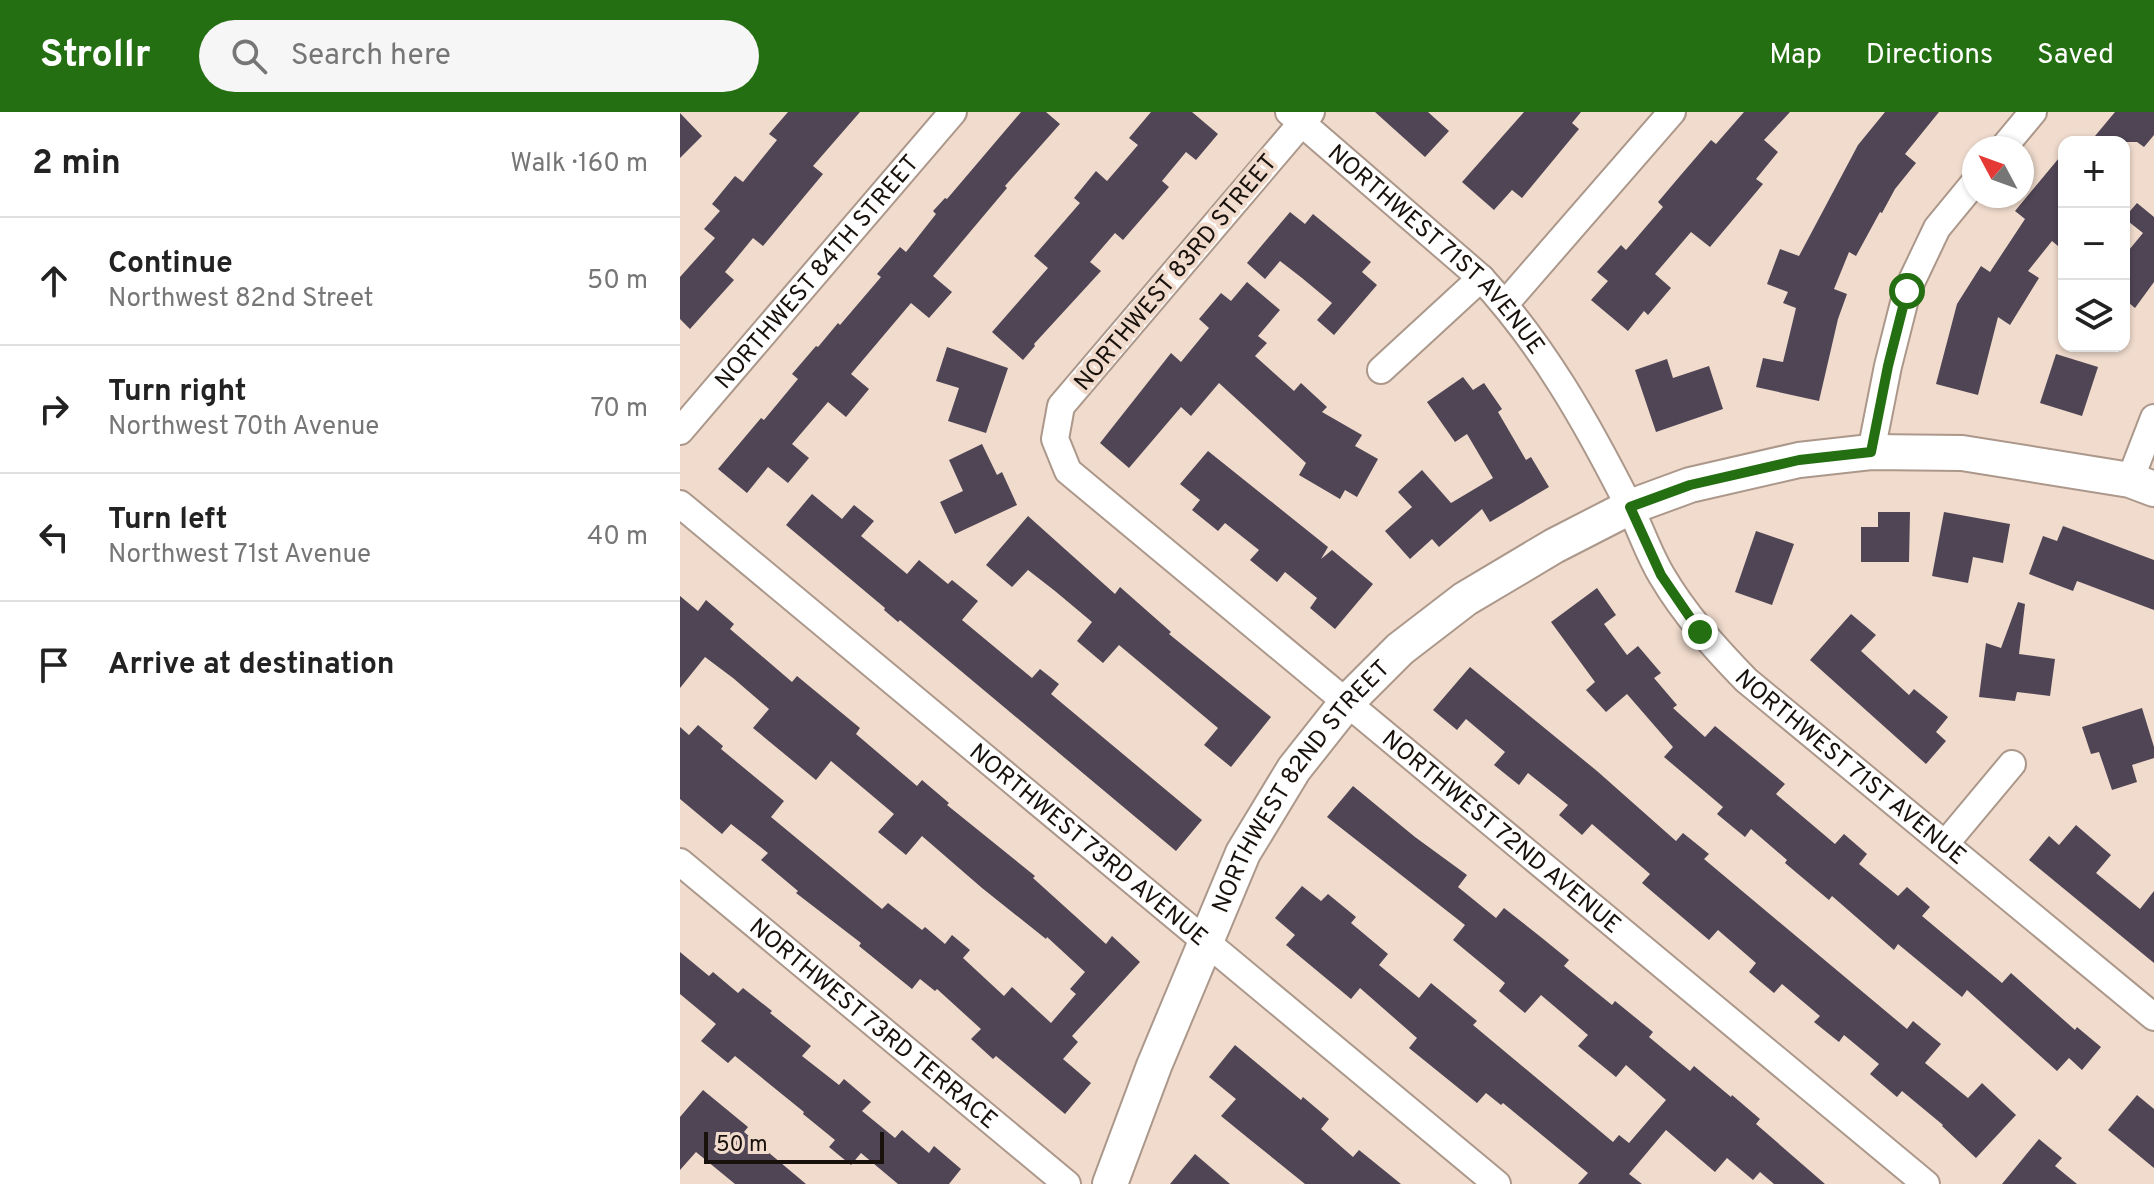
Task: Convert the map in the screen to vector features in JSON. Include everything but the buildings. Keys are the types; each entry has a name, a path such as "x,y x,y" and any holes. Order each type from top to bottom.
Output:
{"street":[{"name":"NORTHWEST 84TH STREET","path":"680,431 953,112"},
{"path":"1505,304 1672,112"},
{"path":"2013,136 2033,112"},
{"name":"NORTHWEST 71ST AVENUE","path":"1301,115 1481,278 1505,304 1550,363 1630,507 1661,575 1700,632 1746,680 2154,1017"},
{"name":"NORTHWEST 83RD STREET","path":"1055,439 1061,406 1301,115"},
{"path":"1871,452 1907,291 1937,228 1962,198"},
{"path":"1381,370 1481,278"},
{"path":"2142,485 2154,418"},
{"name":"NORTHWEST 72ND AVENUE","path":"1055,439 1068,471 1926,1184"},
{"name":"NORTHWEST 82ND STREET","path":"1110,1184 1243,853 1294,769 1347,702 1400,649 1465,599 1554,546 1630,507 1690,485 1799,460 1871,452 1962,453 2142,485"},
{"name":"NORTHWEST 73RD AVENUE","path":"680,504 1497,1184"},
{"path":"1946,843 2012,764"},
{"name":"NORTHWEST 73RD TERRACE","path":"680,862 1067,1184"}],"route":[{"path":"1700,632 1661,575 1630,507 1690,485 1799,460 1871,452 1907,291"}]}
